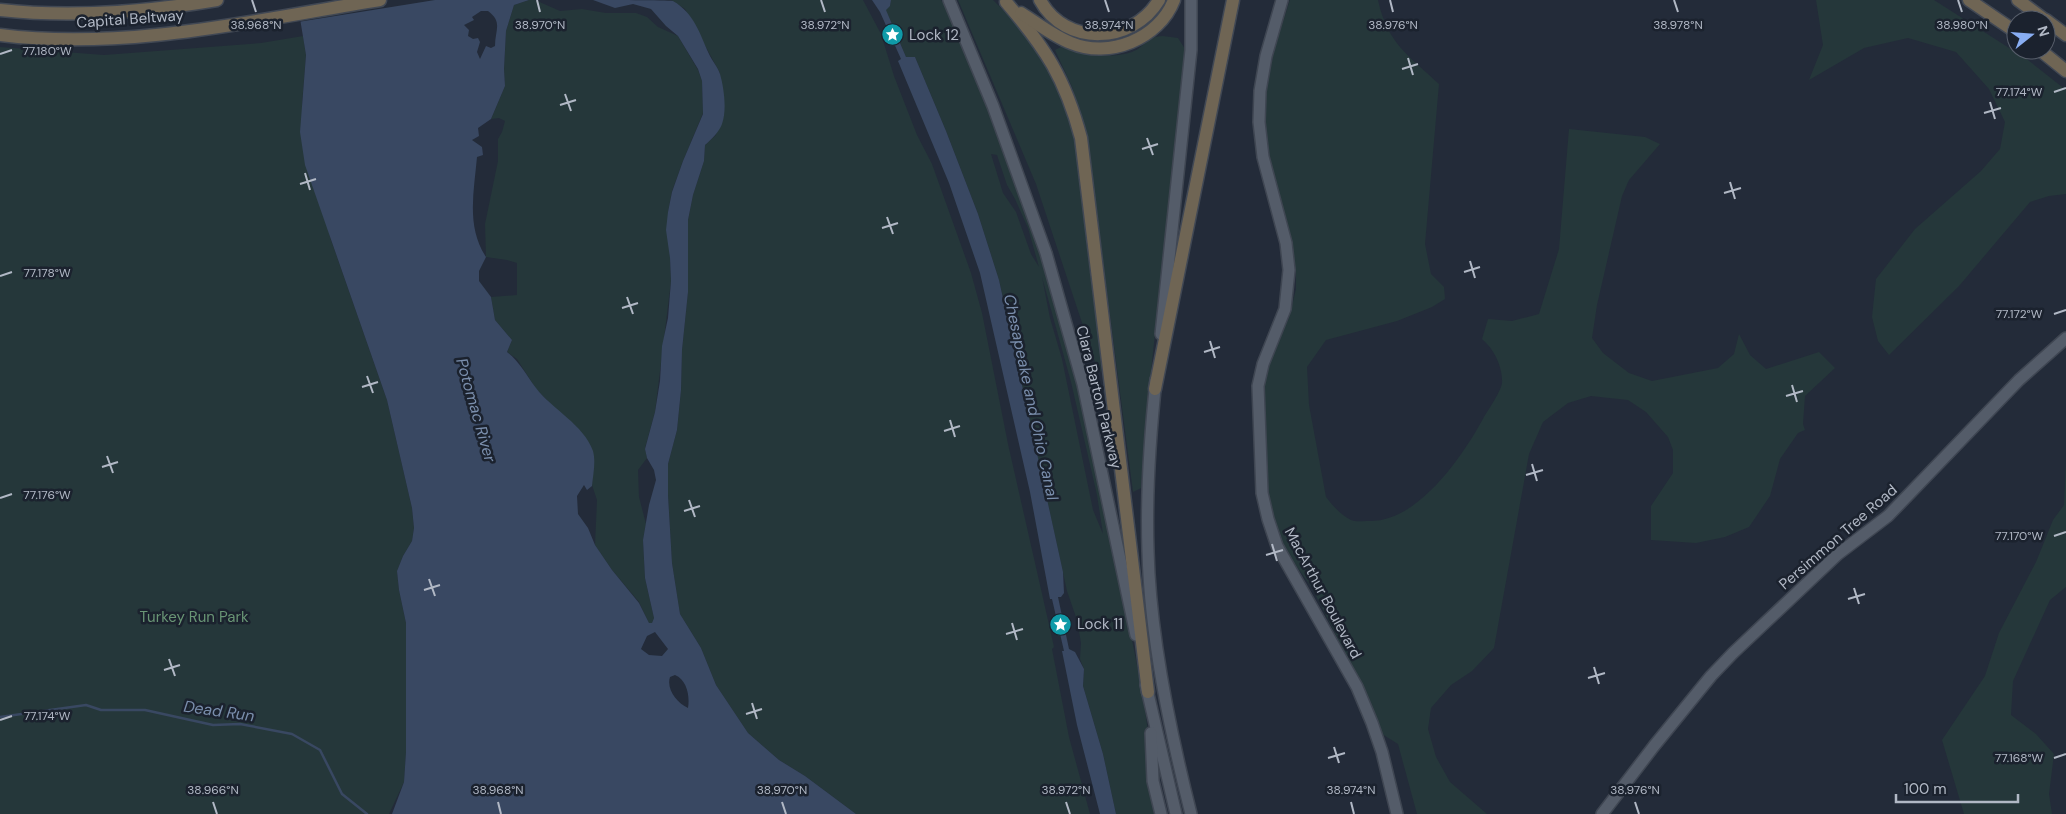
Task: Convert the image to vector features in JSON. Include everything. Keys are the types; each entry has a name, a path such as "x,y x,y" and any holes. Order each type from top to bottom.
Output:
{"highway":[{"name":"Capital Beltway","path":"0,10 53,14 157,8 217,0"},
{"name":"Capital Beltway","path":"0,35 75,39 161,34 380,0"},
{"path":"1040,0 1044,8 1055,19 1068,28 1083,34 1100,35 1115,34 1129,29 1143,19 1159,0"},
{"path":"1004,1 1058,37 1087,48 1104,49 1121,46 1148,33 1168,13 1174,0"},
{"path":"1155,389 1233,0"},
{"path":"1969,0 2006,25"},
{"path":"2018,0 2032,10"},
{"path":"1004,1 1033,33 1055,66 1070,100 1081,138 1148,692"},
{"path":"0,2 78,12"},
{"path":"2052,60 2066,71"}],"main road":[{"name":"Clara Barton Parkway","path":"949,0 992,106 1046,253 1083,384 1148,692 1176,814"},
{"path":"1191,0 1191,50 1155,389 1149,469 1148,552 1154,624 1174,750 1191,814"},
{"name":"MacArthur Boulevard","path":"1282,0 1266,56 1260,91 1263,157 1286,243 1289,270 1285,309 1263,364 1258,386 1262,493 1277,546 1357,687 1372,723 1397,814"},
{"name":"Persimmon Tree Road","path":"1602,814 1654,746 1711,676 1733,653 1838,554 1888,516 2019,380 2066,338"},
{"path":"1148,692 1154,781 1161,814"}],"green space":[{"path":"535,0 560,11 582,9 606,13 636,13 647,17 658,27 678,36 698,70 702,81 703,113 672,191 668,212 671,281 655,412 645,448 647,458 638,470 639,497 646,524 643,540 645,578 654,618 652,623 649,623 639,602 612,570 595,545 597,500 592,485 594,461 550,403 536,389 517,359 507,352 512,340 495,320 491,297 517,295 517,263 486,257 485,224 498,161 498,139 505,121 499,118 491,119 505,86 506,31 514,5"},
{"path":"671,0 863,0 881,34 894,76 917,135 932,164 971,273 982,313 1008,444 1054,647 1052,649 1069,737 1090,814 856,814 805,776 779,760 748,733 716,685 701,648 680,614 672,563 668,464 677,430 681,390 682,350 688,292 688,220 693,195 704,161 705,145 716,135 720,73 685,9"},
{"path":"891,0 941,0 945,5 990,112 1045,262 1079,391 1129,626 1146,720 1153,783 1154,814 1116,814 1103,754 1083,686 1084,669 1080,659 1081,643 1077,620 1067,591 999,280 978,214 946,131 915,57 906,57 885,9 890,6","holes":["991,154 997,155 1007,185 1028,228 1039,267 1031,254 1016,212 1003,193","1042,277 1071,382 1097,495 1103,534 1093,510 1062,359 1050,318"]},
{"path":"958,0 993,0 1043,55 1055,76 1070,119 1075,142 1100,343 1101,372 1095,362 1036,184"},
{"path":"1290,0 1378,0 1382,15 1393,38 1439,84 1425,244 1431,274 1444,287 1445,299 1432,307 1397,321 1326,340 1307,367 1309,405 1326,497 1337,510 1348,518 1353,521 1386,519 1403,512 1420,500 1451,468 1495,400 1502,383 1501,371 1494,353 1482,339 1488,319 1512,321 1539,314 1559,249 1569,129 1645,137 1660,144 1629,180 1622,196 1597,305 1592,338 1603,353 1629,373 1652,381 1718,368 1734,354 1739,334 1750,355 1766,369 1819,352 1835,368 1805,396 1803,424 1805,430 1798,433 1780,459 1770,496 1749,527 1725,537 1696,543 1651,540 1651,506 1673,473 1673,450 1668,437 1646,412 1628,400 1591,396 1568,403 1543,422 1529,454 1494,648 1472,671 1451,685 1431,708 1428,729 1436,757 1450,782 1487,814 1417,814 1398,744 1382,734 1369,700 1312,588 1280,539 1269,504 1263,408 1265,373 1273,350 1289,318 1296,289 1296,274 1290,236 1270,168 1263,101 1276,43"},
{"path":"1816,0 1934,0 2006,46 2006,60 2028,60 2066,90 2066,194 2049,196 2030,202 1959,286 1889,355 1878,341 1872,317 1876,279 1915,229 1981,171 2000,149 2005,122 1989,89 1956,52 1908,38 1864,48 1809,80 1823,45"},
{"name":"Turkey Run Park","path":"303,36 306,55 302,104 330,237 387,400 412,508 414,528 412,541 397,571 406,623 406,752 404,782 389,814 0,814 0,47 104,55 261,43"},
{"path":"1163,36 1178,38 1185,49 1146,419 1141,488 1133,492 1086,131 1072,87 1055,50 1061,47 1096,54 1124,54 1137,50 1152,38"},
{"path":"2066,460 2066,587 2050,600 2013,681 2011,715 2036,734 2054,754 2049,794 2052,814 1964,814 1942,740 1985,676 1999,633 2036,562 2053,520 2064,505"}],"water":[{"name":"Potomac River","path":"297,0 529,0 514,5 506,31 505,86 491,119 478,128 479,136 472,140 482,147 483,155 477,157 473,196 476,234 486,257 479,271 479,281 491,297 495,320 512,340 507,352 519,364 543,396 583,433 589,442 594,460 592,486 587,490 584,485 577,496 578,514 588,528 595,545 612,570 639,603 649,623 652,623 654,618 645,578 643,540 649,505 656,480 645,449 655,412 660,381 662,346 668,318 671,281 666,230 668,212 672,192 683,161 703,114 702,81 698,69 678,36 651,9 633,4 615,8 593,0 673,1 691,18 719,71 725,106 721,127 705,145 704,161 693,195 688,220 688,292 682,350 681,390 677,430 668,464 672,563 680,614 701,648 716,685 748,733 779,760 805,776 856,814 392,814 404,782 406,752 406,623 397,571 412,541 414,528 412,508 387,400 305,165 300,132 306,55","holes":["481,11 488,11 493,15 497,27 495,46 491,48 486,46 480,59 477,52 480,42 478,38 473,39 468,36 469,30 464,25 474,20 472,17","655,632 668,649 662,656 649,655 641,649 647,636","675,675 685,684 688,694 688,708 673,695 669,682 670,677"]},
{"name":"Chesapeake and Ohio Canal","path":"872,0 891,0 890,6 886,10 906,57 915,57 946,131 978,214 999,280 1063,572 1064,593 1061,597 1058,597 1069,649 1075,652 1084,669 1083,686 1103,754 1116,814 1100,814 1077,725 1062,651 1064,651 1052,599 1050,599 1030,492 980,273 949,183 898,61 901,59 880,12"}],"pier":[{"path":"295,0 435,0 298,22"}],"waterway":[{"name":"Dead Run","path":"0,717 86,705 101,710 145,710 213,725 240,724 292,734 320,750 342,794 367,814"}],"place":[{"name":"Lock 12","path":"893,35"},
{"name":"Lock 11","path":"1061,624"}]}
